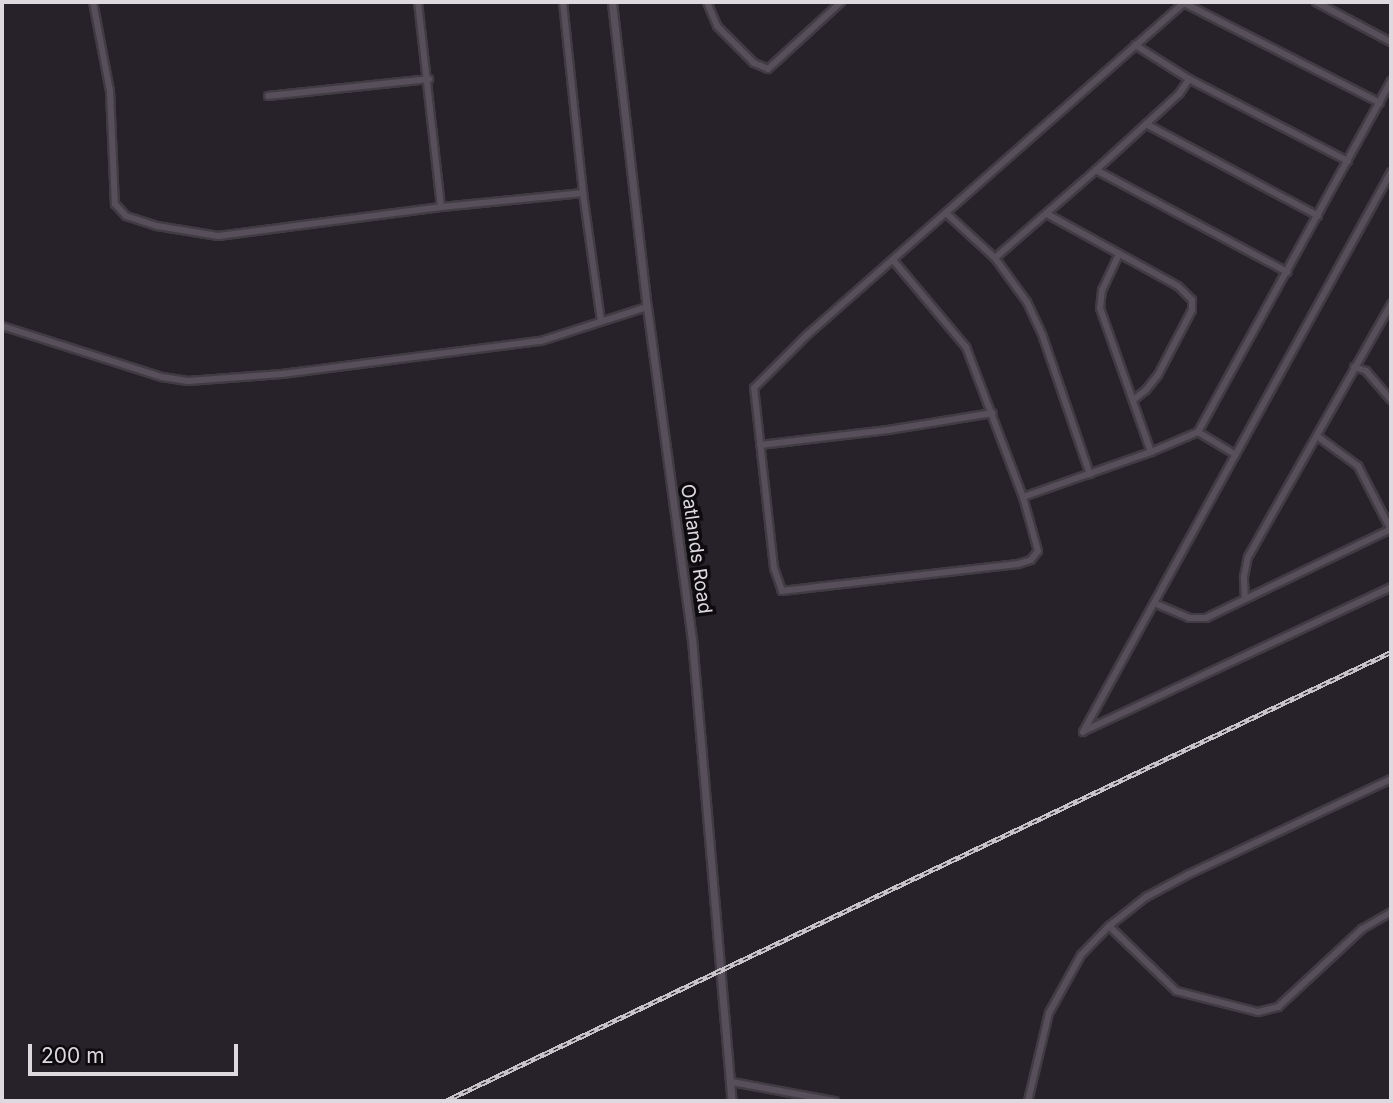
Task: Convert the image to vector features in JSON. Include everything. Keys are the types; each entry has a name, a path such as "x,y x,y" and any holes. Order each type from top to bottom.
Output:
{"street":[{"path":"93,2 110,91 115,204 126,216 157,226 218,236 441,207 583,193"},
{"path":"418,2 429,79 441,207"},
{"path":"563,2 583,193 601,321"},
{"name":"Oatlands Road","path":"612,2 647,307 692,639 732,1101"},
{"path":"707,2 717,26 754,63 768,69 841,2"},
{"path":"893,260 961,338 993,413 1023,497 1038,544 1036,556 1026,562 782,591 774,568 754,388 807,335 1185,2 1380,103"},
{"path":"1316,2 1391,42"},
{"path":"1135,45 1189,79 1348,161"},
{"path":"268,96 429,79"},
{"path":"995,258 1146,124 1189,79"},
{"path":"1023,497 1152,452 1198,432 1391,81"},
{"path":"1146,124 1318,216"},
{"path":"1096,170 1287,272"},
{"path":"1391,172 1083,732 1391,587"},
{"path":"946,213 995,258 1027,302 1043,337 1090,474"},
{"path":"1047,214 1178,286 1192,300 1192,310 1158,375 1146,390 1133,400"},
{"path":"1119,254 1102,290 1100,308 1152,452"},
{"path":"2,326 162,377 188,381 282,374 541,341 647,307"},
{"path":"1245,599 1244,577 1248,558 1354,367 1390,308"},
{"path":"1354,367 1366,371 1391,400"},
{"path":"760,444 888,430 993,413"},
{"path":"1198,432 1236,455"},
{"path":"1154,603 1198,619 1391,530 1358,466 1317,436"},
{"path":"1028,1101 1049,1013 1081,955 1109,926 1146,897 1187,875 1391,779"},
{"path":"1109,926 1176,991 1258,1012 1278,1007 1362,929 1391,912"},
{"path":"732,1082 835,1101"}],"railway":[{"path":"445,1101 1391,652"}]}
